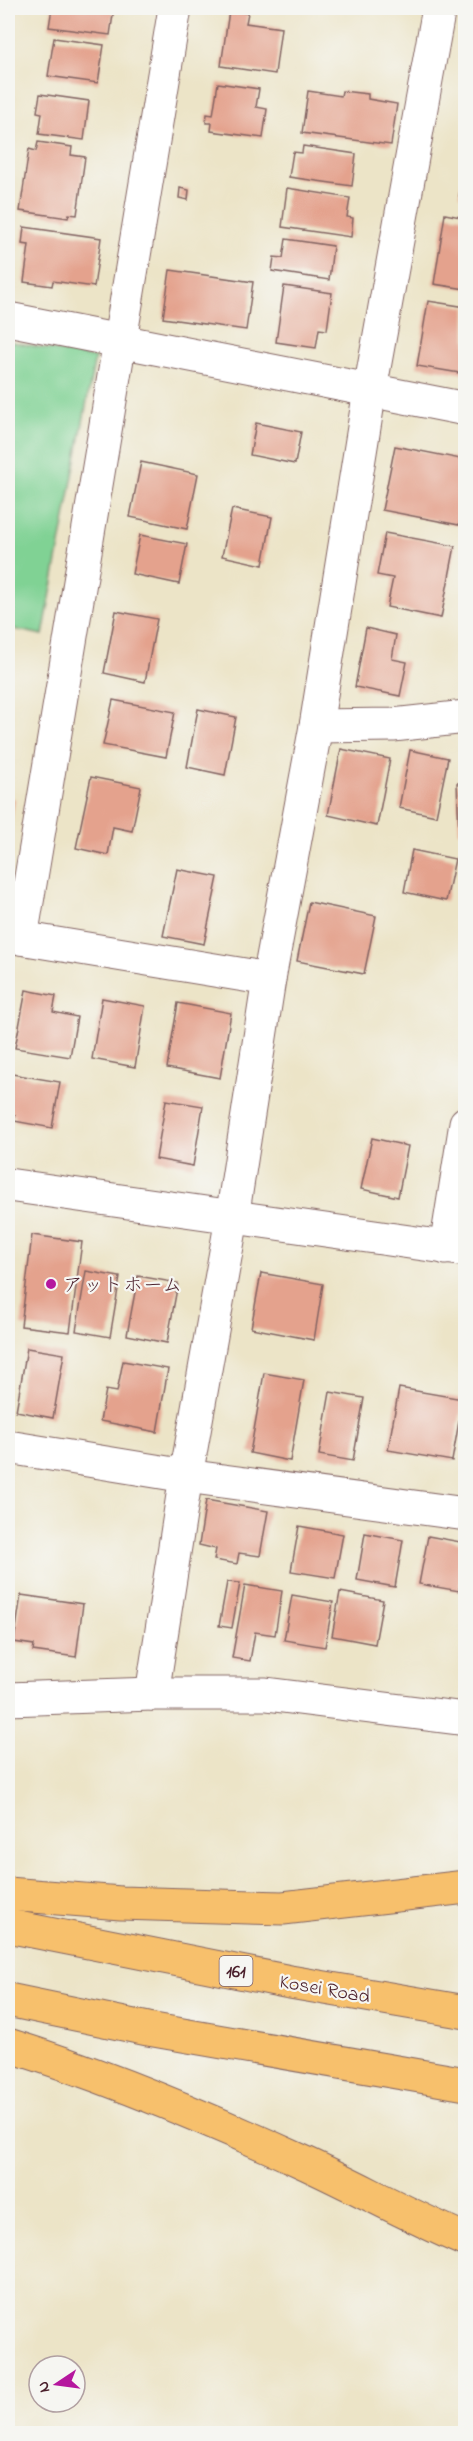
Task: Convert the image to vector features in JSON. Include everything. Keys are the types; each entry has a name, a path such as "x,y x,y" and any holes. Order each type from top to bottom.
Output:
{"highway":[{"path":"8,1894 121,1903 283,1908 465,1887"},
{"name":"Kosei Road","path":"8,1926 290,1982 465,2012"},
{"path":"8,2000 148,2029 465,2084"},
{"path":"8,2045 176,2107 302,2162 465,2240"}],"street":[{"path":"175,8 121,341 14,937 269,979"},
{"path":"152,1694 269,979 316,726 370,390 439,8"},
{"path":"8,319 465,409"},
{"path":"316,726 393,725 465,717"},
{"path":"8,1185 456,1249 465,1123"},
{"path":"8,1447 186,1476 465,1514"},
{"path":"8,1699 152,1694 266,1694 465,1719"}],"green space":[{"path":"8,341 95,358 43,635 8,628"}],"building":[{"path":"52,8 114,8 110,35 49,27"},
{"path":"229,11 248,13 246,23 281,28 275,74 221,66"},
{"path":"54,38 104,45 98,83 48,76"},
{"path":"218,83 259,89 256,107 267,109 263,138 211,131 212,123 206,123 207,114 213,115"},
{"path":"308,91 341,96 342,91 368,94 368,99 397,104 391,145 302,133"},
{"path":"40,94 89,101 84,140 39,134 42,113 37,112"},
{"path":"38,142 72,147 71,155 85,157 77,215 69,214 68,218 20,211 29,149 36,151"},
{"path":"303,146 356,154 352,186 289,177 293,152 302,153"},
{"path":"464,166 466,167 466,197 459,196"},
{"path":"180,188 189,190 188,200 179,198"},
{"path":"287,188 350,198 347,217 353,218 351,237 282,227"},
{"path":"445,214 466,218 466,289 434,284"},
{"path":"24,227 101,238 94,287 53,281 52,286 24,282 29,245 22,244"},
{"path":"286,239 333,246 329,280 272,271 274,257 283,258"},
{"path":"170,270 253,282 246,330 163,318"},
{"path":"284,286 332,293 327,330 319,329 316,348 276,342"},
{"path":"428,301 466,307 466,374 417,366"},
{"path":"256,423 301,432 295,464 250,455"},
{"path":"395,446 466,460 466,491 459,525 382,510"},
{"path":"141,462 198,474 187,529 130,517"},
{"path":"232,509 272,517 263,565 222,556"},
{"path":"385,533 455,546 441,618 387,607 393,578 377,575"},
{"path":"140,535 187,544 179,584 132,574"},
{"path":"116,611 157,619 145,682 104,673"},
{"path":"366,628 396,635 392,659 407,662 400,696 355,687"},
{"path":"113,700 175,712 166,757 103,745"},
{"path":"198,709 236,717 225,775 187,767"},
{"path":"341,749 390,759 377,826 328,815"},
{"path":"410,750 448,758 436,816 399,808"},
{"path":"91,777 141,787 132,831 113,827 108,855 76,848"},
{"path":"457,783 466,783 466,832 459,832"},
{"path":"8,797 15,799 10,828 8,828"},
{"path":"412,850 455,859 446,901 404,892"},
{"path":"177,869 218,877 204,944 163,936"},
{"path":"309,902 376,916 364,974 297,961"},
{"path":"26,990 56,996 53,1012 77,1017 70,1057 15,1048"},
{"path":"102,998 145,1006 135,1067 92,1059"},
{"path":"178,1003 231,1013 220,1078 167,1068"},
{"path":"12,1074 60,1082 52,1128 14,1121 15,1115 8,1114"},
{"path":"166,1100 203,1106 193,1166 156,1159"},
{"path":"372,1138 408,1146 398,1197 361,1189"},
{"name":"アットホーム","path":"32,1235 82,1242 70,1332 21,1326"},
{"path":"86,1271 120,1277 110,1337 76,1331"},
{"path":"261,1273 323,1284 314,1340 251,1328"},
{"path":"138,1276 178,1283 167,1343 127,1335"},
{"path":"27,1348 64,1354 53,1418 16,1411"},
{"path":"123,1361 168,1369 157,1432 100,1421 106,1390 117,1392"},
{"path":"264,1373 304,1380 290,1461 250,1453"},
{"path":"399,1388 463,1399 452,1461 388,1450"},
{"path":"330,1392 364,1398 353,1461 319,1455"},
{"path":"206,1500 268,1511 260,1556 239,1553 237,1564 214,1560 216,1549 199,1545"},
{"path":"299,1526 343,1534 335,1578 291,1571"},
{"path":"365,1533 403,1540 395,1587 357,1580"},
{"path":"428,1536 466,1543 459,1591 419,1584"},
{"path":"227,1582 240,1583 232,1628 219,1626"},
{"path":"245,1585 282,1591 275,1635 255,1632 250,1661 232,1658"},
{"path":"340,1592 383,1600 375,1644 332,1636"},
{"path":"21,1595 83,1604 76,1657 33,1651 34,1645 14,1642"},
{"path":"292,1595 333,1602 325,1647 284,1640"}],"place":[{"name":"アットホーム","path":"51,1284"}]}
